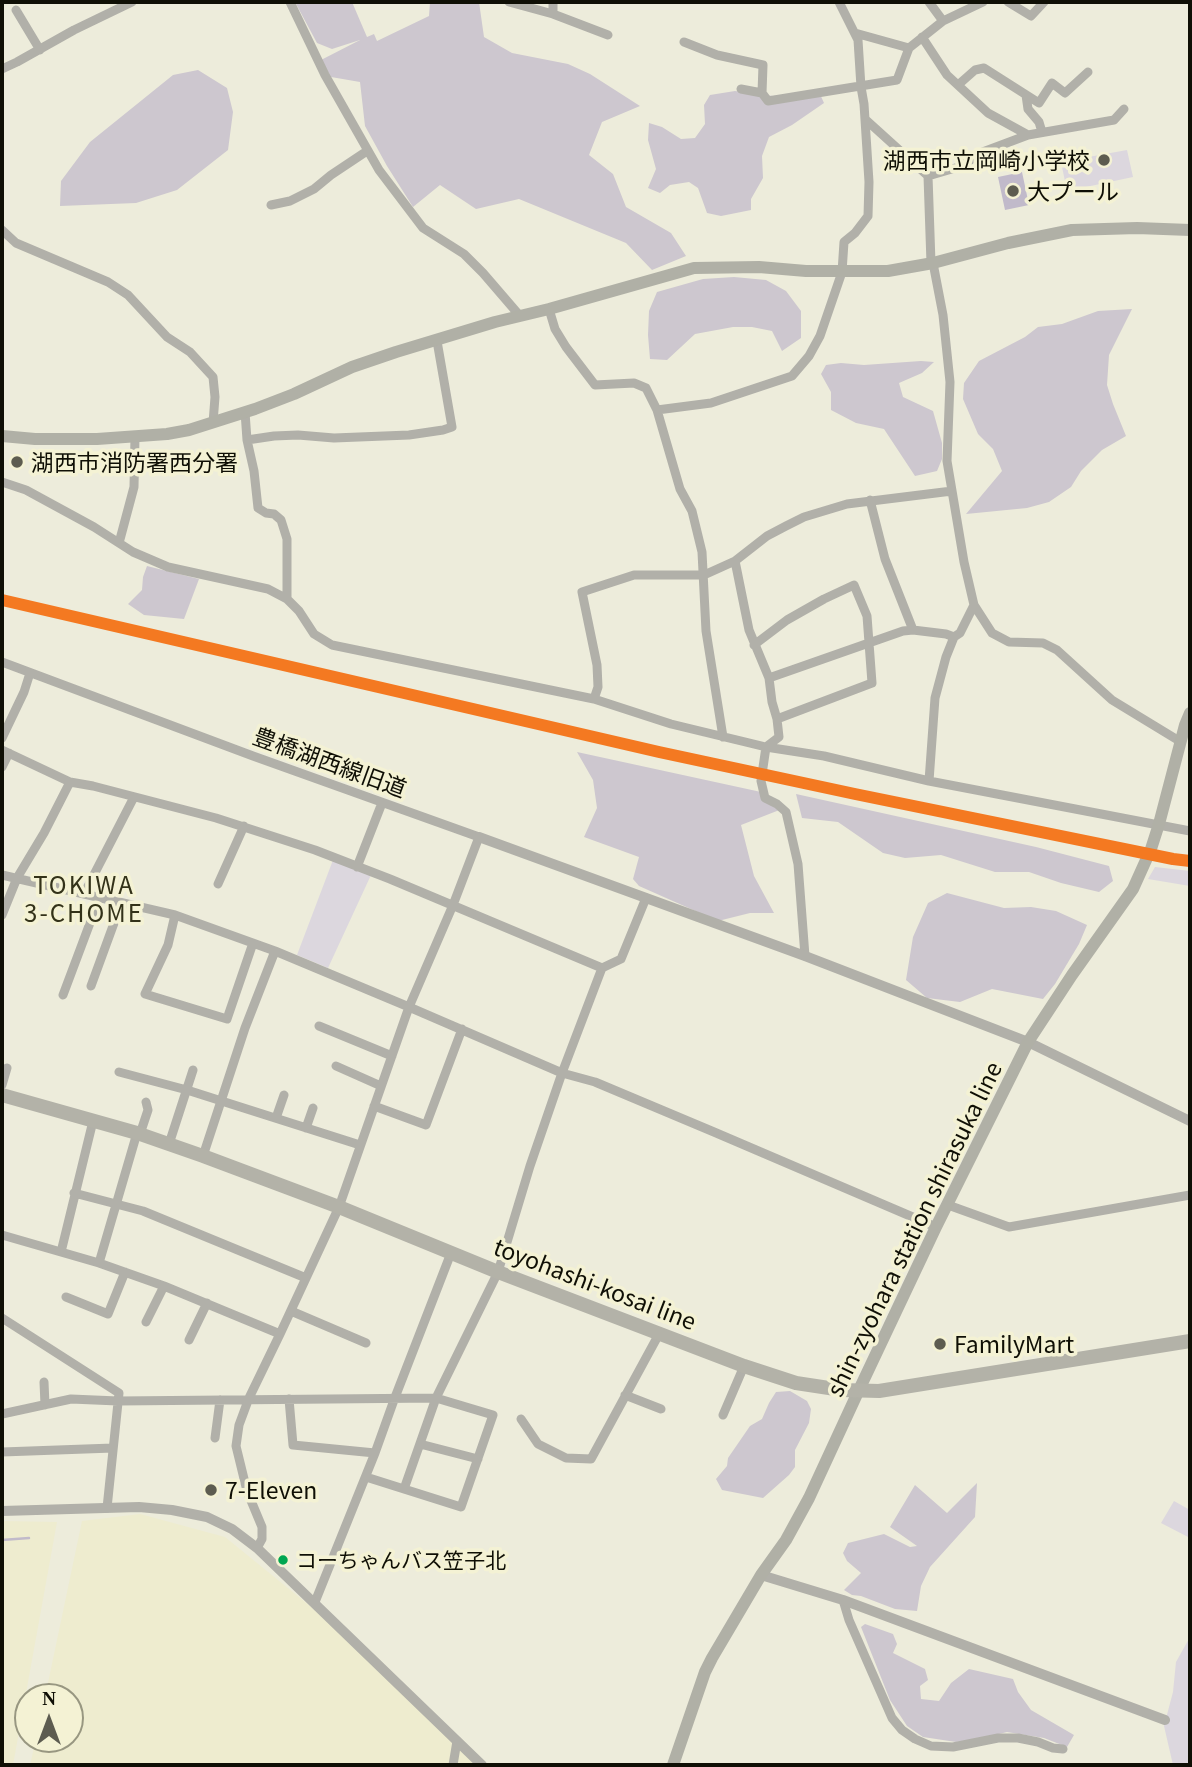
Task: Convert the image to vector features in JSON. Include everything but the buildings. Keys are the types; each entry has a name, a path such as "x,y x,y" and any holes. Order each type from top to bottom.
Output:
{"main road":[{"path":"2,436 97,439 189,430 294,394 352,367 396,352 694,268 888,271 1072,230 1190,230"},
{"name":"shin-zyohara station shirasuka line","path":"673,1765 708,1665 761,1575 786,1540 809,1497 936,1227 1028,1042 1133,889 1151,849 1190,713"},
{"name":"toyohashi-kosai line","path":"3,1095 139,1133 203,1156 659,1334 796,1383 858,1392 879,1391 1190,1341"}],"street":[{"path":"2,69 132,2"},
{"path":"290,2 326,75 379,170 423,228 464,254 520,316"},
{"path":"509,2 553,14 608,35"},
{"path":"553,2 553,14"},
{"path":"657,410 711,403 792,376 809,356 820,336 842,272 844,242 868,216 869,182 858,40 839,2"},
{"path":"929,2 943,21"},
{"path":"684,42 717,55 763,65 762,93 768,101 897,80 909,48 943,21 983,2"},
{"path":"1008,2 1031,16 1044,2"},
{"path":"16,10 40,50"},
{"path":"855,33 909,48"},
{"path":"922,37 947,75 988,113 1028,135"},
{"path":"958,85 975,70 984,68 1039,103"},
{"path":"1030,113 1052,83 1065,93 1088,72"},
{"path":"741,89 762,93"},
{"path":"1026,95 1026,105 1039,122 1042,132"},
{"path":"928,176 962,166 980,153 1028,135 1114,120 1124,109"},
{"path":"865,119 928,176 932,263 943,315 950,382 947,461 974,605 992,633 1009,642 1043,643 1057,650 1112,700 1181,742"},
{"path":"271,205 289,201 313,189 367,151"},
{"path":"2,230 16,243 108,282 128,295 167,337 190,352 214,377 214,423"},
{"path":"549,309 555,328 566,347 595,385 634,383 646,388 657,410 680,489 692,511 702,552 706,631 723,737"},
{"path":"247,440 299,435 334,438 409,435 452,427 437,341"},
{"path":"245,412 258,508 281,520 287,539 287,599"},
{"path":"119,543 134,487 135,436"},
{"path":"2,482 26,490 133,552 168,567 268,589 287,599 299,611 314,634 332,645 594,699 671,724 766,747 1190,831"},
{"path":"594,699 598,687 597,665 582,592 634,575 704,575 735,561 767,536 804,517 870,500 952,491"},
{"path":"870,500 885,559 914,630"},
{"path":"735,561 749,630 769,678 777,719 779,737 766,747 761,781 765,798 786,812 799,864 805,956"},
{"path":"754,645 787,620 824,598 854,585 867,616 872,683 777,719"},
{"path":"929,781 935,698 946,657 974,605"},
{"path":"769,678 903,631 946,634 954,638"},
{"name":"豊橋湖西線旧道","path":"2,662 805,956 1028,1042 1190,1121"},
{"path":"2,738 30,673"},
{"path":"2,768 5,752 71,782 244,826 315,850 602,968"},
{"path":"2,915 17,878 71,782"},
{"path":"83,894 134,797"},
{"path":"357,867 382,803"},
{"path":"218,884 244,826"},
{"path":"257,1548 262,1539 262,1527 247,1491 236,1446 239,1425 338,1207 410,1007 479,837"},
{"path":"2,875 175,915 275,951 562,1073 595,1082 936,1227"},
{"path":"404,1489 436,1398 498,1272 530,1166 602,968 621,959 646,898"},
{"path":"64,995 99,899"},
{"path":"91,986 121,904"},
{"path":"175,915 168,945 145,994 228,1019 253,943"},
{"path":"203,1156 220,1101 275,951"},
{"path":"319,1026 392,1056"},
{"path":"374,1106 426,1125 462,1029"},
{"path":"335,1066 381,1086"},
{"path":"3,1095 7,1068"},
{"path":"169,1144 193,1070"},
{"path":"119,1072 187,1090 360,1145"},
{"path":"276,1118 284,1095"},
{"path":"99,1263 148,1110 146,1102"},
{"path":"306,1128 313,1108"},
{"path":"61,1252 93,1121"},
{"path":"74,1193 143,1211 306,1278"},
{"path":"948,1205 1009,1227 1190,1195"},
{"path":"2,1235 125,1272 280,1334"},
{"path":"315,1602 366,1477 451,1253"},
{"path":"66,1297 108,1314 125,1272"},
{"path":"146,1322 164,1286"},
{"path":"189,1340 207,1303"},
{"path":"291,1311 366,1343"},
{"path":"2,1318 119,1392 107,1508"},
{"path":"521,1419 538,1444 566,1458 590,1459 659,1334"},
{"path":"723,1415 744,1366"},
{"path":"44,1382 45,1405"},
{"path":"625,1395 661,1409"},
{"path":"2,1413 71,1399 117,1401 436,1398 492,1415 461,1507 366,1477"},
{"path":"289,1399 293,1445 375,1453"},
{"path":"215,1438 220,1400"},
{"path":"420,1444 478,1459"},
{"path":"2,1452 113,1448"},
{"path":"2,1511 139,1507 207,1517 232,1529 257,1548 315,1602 482,1765"},
{"path":"761,1575 843,1600 1165,1720"},
{"path":"843,1600 849,1620 892,1718 902,1730 915,1739 931,1746 953,1746 998,1738 1018,1738 1063,1749"},
{"path":"453,1765 457,1741"}],"shaded area":[{"path":"295,2 352,2 367,37 374,34 377,41 429,16 430,2 479,2 484,37 512,53 568,64 590,74 640,106 602,122 589,155 613,174 626,207 671,233 686,256 652,270 626,243 519,199 476,209 440,185 413,207 365,126 360,82 331,77 321,60 360,40 332,49 317,43"},
{"path":"198,70 227,88 233,112 228,150 177,190 136,203 60,206 61,181 90,142 173,75"},
{"path":"735,91 773,96 819,92 824,103 769,137 762,156 763,178 751,199 751,210 721,216 707,213 698,188 689,182 670,185 660,193 648,188 656,169 648,140 649,123 662,127 681,139 695,138 705,124 704,105 710,95"},
{"path":"1127,150 1133,177 1067,191 1061,162"},
{"name":"大プール","path":"1022,172 1029,205 1005,210 998,177"},
{"path":"734,277 766,280 786,291 801,311 801,338 782,351 772,331 733,327 695,334 667,360 650,359 649,311 657,292 703,279"},
{"path":"1132,309 1109,355 1107,385 1126,436 1102,450 1081,471 1071,487 1049,502 1027,508 966,514 1002,471 993,449 978,434 963,399 964,383 979,361 1025,337 1038,327 1062,324 1098,311"},
{"path":"934,362 922,373 899,383 903,397 933,411 942,443 942,459 937,471 915,476 884,429 856,423 831,410 831,392 821,374 826,365 841,363 864,365"},
{"path":"147,566 199,579 184,619 144,615 128,604 142,590"},
{"path":"577,752 761,792 782,809 741,825 754,876 774,913 750,913 718,921 639,886 633,879 639,857 584,837 597,808 593,780"},
{"path":"796,794 1036,847 1109,866 1113,881 1099,892 1029,872 995,872 941,855 905,858 883,853 838,822 802,818"},
{"path":"333,860 371,875 328,968 297,955"},
{"path":"1155,867 1190,871 1190,886 1148,879"},
{"path":"947,893 1004,908 1031,907 1056,911 1087,925 1079,944 1043,999 992,989 960,1002 927,998 906,980 913,937 928,903"},
{"path":"790,1391 807,1401 811,1409 809,1423 795,1450 795,1467 763,1498 722,1490 716,1479 727,1466 728,1458 750,1426 762,1419 776,1392"},
{"path":"977,1483 975,1517 930,1567 921,1586 917,1611 895,1609 844,1590 861,1573 847,1561 843,1553 848,1543 884,1534 910,1547 917,1546 890,1527 915,1485 947,1513"},
{"path":"1174,1501 1190,1510 1190,1538 1161,1523"},
{"path":"140,1514 225,1537 310,1606 479,1765 30,1765 33,1753 84,1753 84,1683 48,1683 82,1521"},
{"path":"2,1521 57,1522 28,1683 14,1683 13,1765 2,1765"},
{"path":"865,1624 893,1634 897,1644 893,1653 925,1669 928,1680 920,1686 921,1699 939,1701 951,1683 969,1669 1013,1679 1018,1692 1031,1710 1074,1735 1067,1747 1044,1738 1007,1732 956,1742 923,1737 907,1726 890,1700 861,1627"},
{"path":"1190,1637 1190,1765 1173,1765 1164,1726 1173,1692 1176,1662"}],"waterway":[{"path":"2,1540 29,1538"}],"transit line":[{"path":"2,600 659,752 1190,861"}],"place":[{"name":"湖西市立岡崎小学校","path":"1104,160"},
{"name":"大プール","path":"1013,191"},
{"name":"湖西市消防署西分署","path":"17,462"},
{"name":"FamilyMart","path":"940,1344"},
{"name":"7-Eleven","path":"211,1490"},
{"name":"コーちゃんバス笠子北","path":"283,1560"}],"district":[{"name":"TOKIWA 3-CHOME","path":"84,899"}]}
